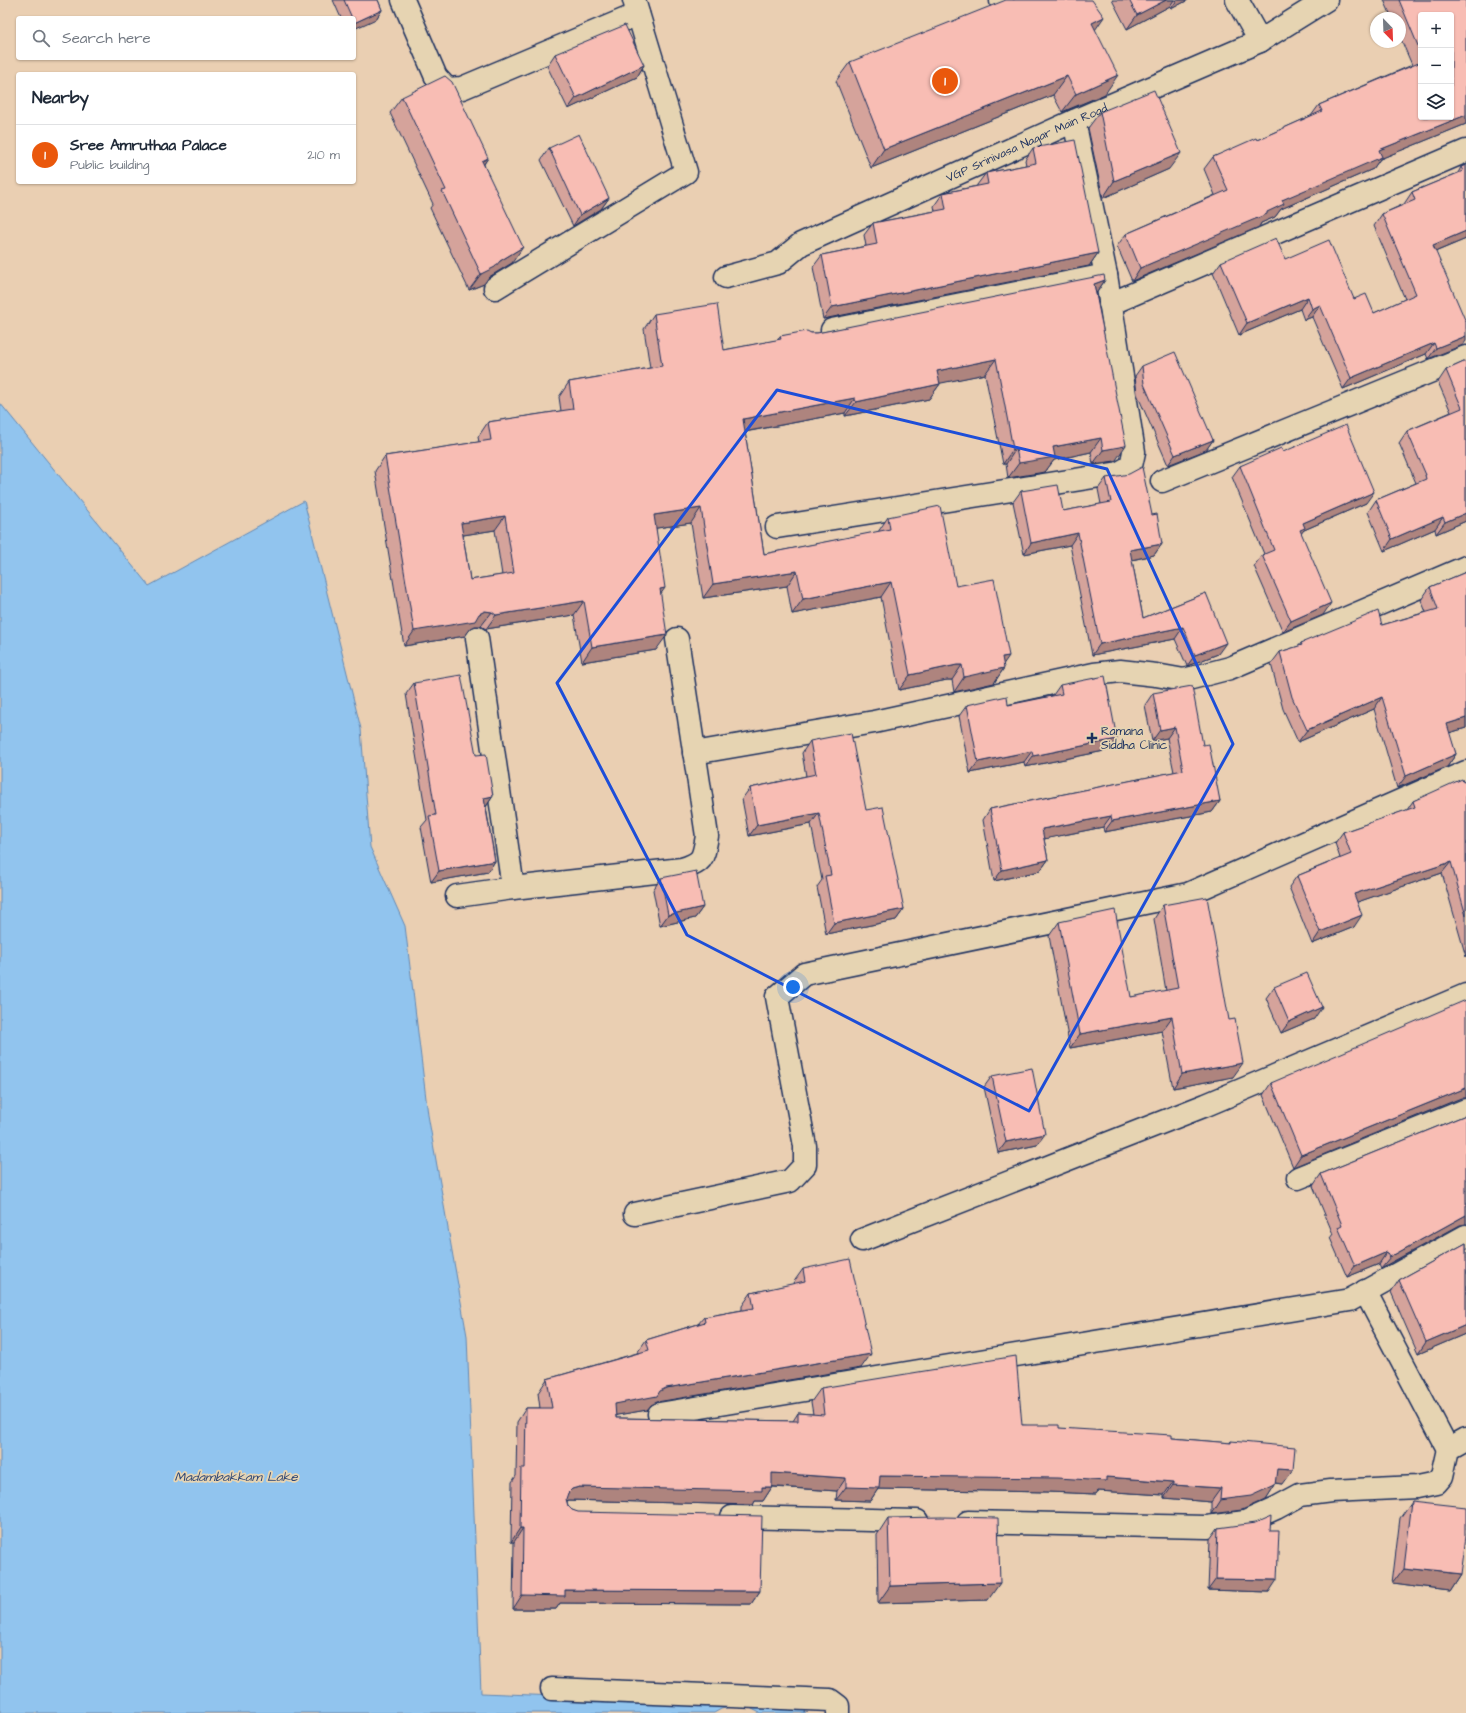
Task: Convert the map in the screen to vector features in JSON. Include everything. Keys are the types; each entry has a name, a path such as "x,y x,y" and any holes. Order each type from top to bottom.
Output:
{"street":[{"path":"403,0 436,77 447,89 462,88 636,7 686,172 495,288"},
{"path":"1237,0 1260,41"},
{"name":"VGP Srinivasa Nagar Main Road","path":"726,277 778,263 801,244 1074,121 1260,41 1326,0"},
{"path":"777,527 1119,473 1131,466 1134,452 1106,275 1074,121"},
{"path":"1110,304 1466,151"},
{"path":"811,335 1106,275"},
{"path":"1162,481 1466,357"},
{"path":"694,753 874,722 1094,674 1120,671 1184,680 1230,668 1466,567"},
{"path":"477,638 513,888"},
{"path":"457,896 513,888 682,869 696,865 704,857 707,836 677,640"},
{"path":"635,1214 790,1181 805,1165 805,1146 777,997 804,974 1188,894 1466,772"},
{"path":"862,1240 1206,1105 1466,995"},
{"path":"1298,1178 1466,1110"},
{"path":"659,1414 1350,1300 1466,1236"},
{"path":"713,1516 1207,1527 1244,1522 1276,1508 1300,1495 1331,1491 1417,1488 1436,1483 1442,1476 1457,1444 1365,1291"},
{"path":"552,1689 830,1700 838,1706 838,1713"}],"highlighted area":[{"path":"777,390 1107,469 1233,744 1029,1111 687,935 557,683"}],"water":[{"name":"Madambakkam Lake","path":"0,403 149,586 304,501 361,729 370,847 405,926 428,1115 467,1336 481,1693 807,1706 805,1713 760,1713 750,1708 736,1706 721,1709 714,1713 0,1713"}],"building":[{"path":"344,0 378,0 382,10 356,22 356,16 351,16"},
{"path":"1006,0 1092,0 1104,17 1092,23 1118,75 1076,94 1067,76 884,149 850,62"},
{"path":"1129,0 1166,0 1137,15"},
{"path":"1399,0 1466,0 1466,115 1454,120 1454,12 1418,12 1418,46 1406,17 1406,12 1404,12"},
{"path":"625,25 644,65 576,98 555,54"},
{"path":"1418,63 1418,120 1454,120 1379,150 1382,157 1282,200 1284,204 1267,212 1267,214 1140,268 1126,234 1228,190 1213,157 1256,138 1257,140 1322,111 1319,105"},
{"path":"445,76 452,82 488,158 482,161 523,247 500,261 495,267 481,274 442,191 446,190 402,97"},
{"path":"1154,90 1181,153 1114,181 1100,112"},
{"path":"579,134 609,198 580,215 549,148"},
{"path":"1075,140 1098,253 832,307 822,255 877,244 873,223 946,209 943,193 988,184 986,173 1036,163 1033,148"},
{"path":"1466,165 1466,231 1433,245 1466,322 1466,336 1436,348 1434,343 1351,378 1320,305 1312,309 1308,297 1247,323 1221,262 1276,238 1285,259 1329,240 1354,299 1366,294 1374,313 1416,294 1382,214 1415,200 1412,192 1463,171 1461,167"},
{"path":"1104,275 1105,280 1094,284 1125,446 1103,450 1101,438 1053,447 1055,457 1019,463 1016,449 1013,449 996,359 937,371 940,384 856,402 855,398 743,419 764,554 890,529 888,517 940,506 956,586 994,579 1009,656 1002,657 1004,668 964,677 962,665 957,665 910,675 891,582 803,599 797,571 713,584 701,508 654,515 665,588 660,589 667,635 592,647 584,601 496,615 492,612 485,611 479,614 475,621 414,631 385,456 491,440 488,422 573,409 569,382 662,366 654,314 717,304 724,350 781,339 780,336 807,331 817,333","holes":["505,516 514,573 470,580 461,523"]},
{"path":"1175,352 1213,440 1175,455 1144,384 1142,366"},
{"path":"1466,361 1466,513 1445,522 1443,517 1392,539 1376,500 1426,479 1426,475 1407,431 1462,408 1446,370"},
{"path":"1346,425 1374,492 1303,523 1305,528 1300,530 1331,603 1291,621 1262,555 1274,550 1240,466 1281,448 1283,452"},
{"path":"1142,467 1152,515 1157,514 1162,544 1130,550 1143,618 1206,593 1226,643 1195,655 1183,627 1100,644 1078,533 1031,543 1021,491 1058,485 1063,511 1111,502 1106,478 1129,474"},
{"path":"1466,572 1466,718 1447,724 1456,754 1406,776 1382,697 1307,730 1292,697 1280,652 1302,645 1301,643 1378,611 1382,625 1438,609 1430,587"},
{"path":"461,675 476,755 486,754 493,796 484,798 495,861 439,871 429,816 436,815 414,683"},
{"path":"1105,676 1117,739 1033,756 1032,751 978,762 967,705 1007,696 1008,705 1062,694 1060,685"},
{"path":"1192,686 1203,745 1209,744 1220,801 1112,821 1111,816 1042,829 1048,860 1002,870 990,809 1183,770 1175,727 1160,730 1153,693"},
{"path":"851,733 866,810 883,807 904,909 834,923 825,876 831,875 819,813 757,825 750,788 816,774 810,741"},
{"path":"1462,779 1463,782 1466,781 1466,916 1451,862 1354,894 1362,915 1320,932 1297,876 1351,854 1343,832 1415,807 1413,801"},
{"path":"696,871 703,907 668,915 661,878"},
{"path":"1207,897 1229,1020 1235,1019 1243,1063 1182,1074 1172,1017 1080,1034 1059,922 1115,910 1131,997 1178,988 1163,905"},
{"path":"1307,973 1322,1007 1289,1022 1274,987"},
{"path":"1466,1000 1466,1088 1301,1155 1271,1083"},
{"path":"1032,1068 1045,1134 1006,1142 992,1076"},
{"path":"1466,1115 1466,1215 1390,1257 1387,1252 1355,1266 1338,1227 1342,1225 1321,1174"},
{"path":"1466,1243 1466,1325 1426,1342 1399,1280"},
{"path":"850,1259 871,1354 666,1388 660,1391 657,1396 615,1404 616,1418 798,1421 798,1413 824,1415 821,1388 1016,1356 1022,1425 1059,1425 1059,1428 1172,1435 1172,1438 1231,1443 1231,1441 1295,1447 1293,1470 1277,1469 1275,1485 1251,1496 1220,1500 1221,1488 1173,1485 1173,1482 1106,1477 1106,1481 1058,1478 880,1476 879,1488 846,1487 846,1478 772,1473 772,1487 762,1487 762,1491 579,1487 572,1489 568,1493 566,1499 568,1506 572,1510 578,1512 762,1516 760,1591 565,1590 565,1596 522,1595 523,1528 520,1528 521,1468 525,1468 526,1408 552,1408 547,1379 649,1350 646,1340 705,1322 704,1317 754,1308 751,1293 805,1281 803,1269"},
{"path":"1412,1501 1466,1507 1466,1536 1461,1574 1404,1568"},
{"path":"1271,1516 1270,1530 1279,1530 1277,1580 1216,1579 1218,1528 1255,1523"},
{"path":"888,1518 998,1518 1000,1583 890,1586"}],"place":[{"name":"Sree Amruthaa Palace","path":"945,81"},
{"name":"Ramana Siddha Clinic","path":"1092,738"}]}
